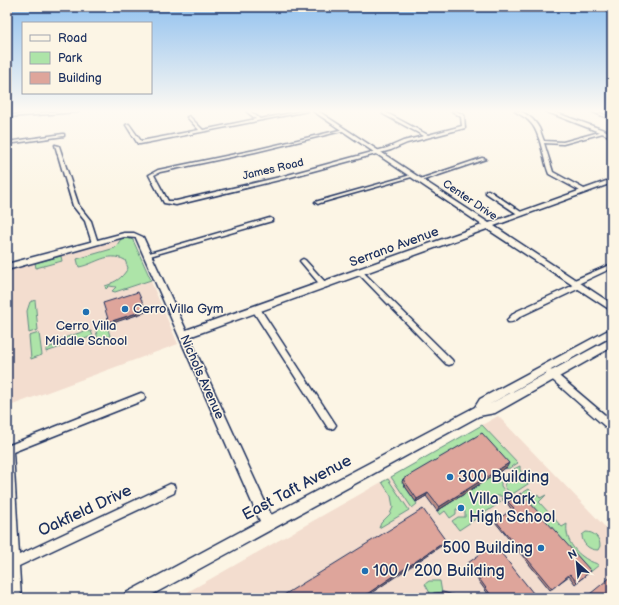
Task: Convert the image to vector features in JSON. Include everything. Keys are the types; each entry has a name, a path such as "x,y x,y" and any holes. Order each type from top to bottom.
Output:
{"street":[{"path":"7,143 33,139"},
{"path":"137,139 140,144 163,139"},
{"name":"James Road","path":"303,139 152,173 151,176 165,200 169,203 281,178 377,152 417,139"},
{"name":"Center Drive","path":"358,139 612,308"},
{"path":"576,139 563,143 541,142 551,173 584,191"},
{"path":"7,267 95,243 88,222 76,206 57,146"},
{"path":"419,180 484,159"},
{"path":"318,202 413,176"},
{"name":"Serrano Avenue","path":"184,335 612,181"},
{"path":"488,192 521,214"},
{"path":"148,256 270,220"},
{"name":"Nichols Avenue","path":"95,243 132,234 139,237 268,523"},
{"path":"303,260 324,285"},
{"path":"511,320 518,314 612,266"},
{"path":"360,272 449,362"},
{"path":"256,309 332,425"},
{"name":"East Taft Avenue","path":"131,598 479,410 491,410 612,332"},
{"name":"East Taft Avenue","path":"549,372 612,342"},
{"path":"549,372 612,427"},
{"path":"15,598 8,450 141,398"},
{"name":"Oakfield Drive","path":"14,563 170,489"}],"shaded area":[{"name":"Cerro Villa Middle School","path":"125,238 133,240 178,344 7,407 7,270"},
{"name":"Villa Park High School","path":"498,416 612,534 612,598 177,598"}],"green space":[{"path":"127,238 133,240 151,280 115,292 112,291 116,287 109,286 106,289 105,286 116,281 125,273 128,268 125,260 107,257 79,267 77,259 115,248 121,239"},
{"path":"61,256 62,261 36,268 35,263"},
{"path":"35,300 38,330 29,333 27,311 30,302"},
{"path":"106,322 110,336 98,340 95,326"},
{"path":"88,330 89,332 91,331 93,336 46,352 46,349 53,346 52,342"},
{"path":"39,333 42,355 31,359 29,336"},
{"path":"482,425 518,463 510,468 402,482 417,504 412,508 391,477"},
{"path":"520,466 520,470 531,482 511,495 505,487 504,478 511,478 513,474 512,470"},
{"path":"499,472 501,475 501,486 509,497 503,501 502,496 496,496 497,500 501,502 459,530 452,521 458,517 465,517 465,512 463,510 456,509 456,514 450,518 445,511 440,515 437,511"},
{"path":"388,479 409,510 379,528 381,523 390,514 393,507 391,496 382,482"},
{"path":"529,489 535,496 537,494 540,498 546,495 539,502 562,527 567,524 567,535 575,549 589,561 599,565 589,573 519,495"},
{"path":"586,532 594,534 598,538 600,546 598,550 587,546 583,541 582,535"},
{"path":"429,581 440,581 442,593 431,595 425,584"}],"building":[{"name":"Cerro Villa Gym","path":"138,292 146,310 109,322 103,303"},
{"name":"300 Building","path":"482,433 509,463 439,507 428,493 417,499 403,479"},
{"name":"500 Building","path":"521,493 591,571 577,582 570,574 552,589 496,521 514,508 508,502"},
{"name":"100 / 200 Building","path":"423,509 446,541 361,598 279,598"},
{"path":"494,544 537,598 493,598 468,563"},
{"path":"612,576 612,598 585,598"},
{"path":"443,592 453,595 456,598 427,598 434,593"}],"place":[{"name":"Cerro Villa Gym","path":"125,309"},
{"name":"Cerro Villa Middle School","path":"86,312"},
{"name":"300 Building","path":"450,477"},
{"name":"Villa Park High School","path":"461,508"},
{"name":"500 Building","path":"541,548"},
{"name":"100 / 200 Building","path":"365,571"}]}
